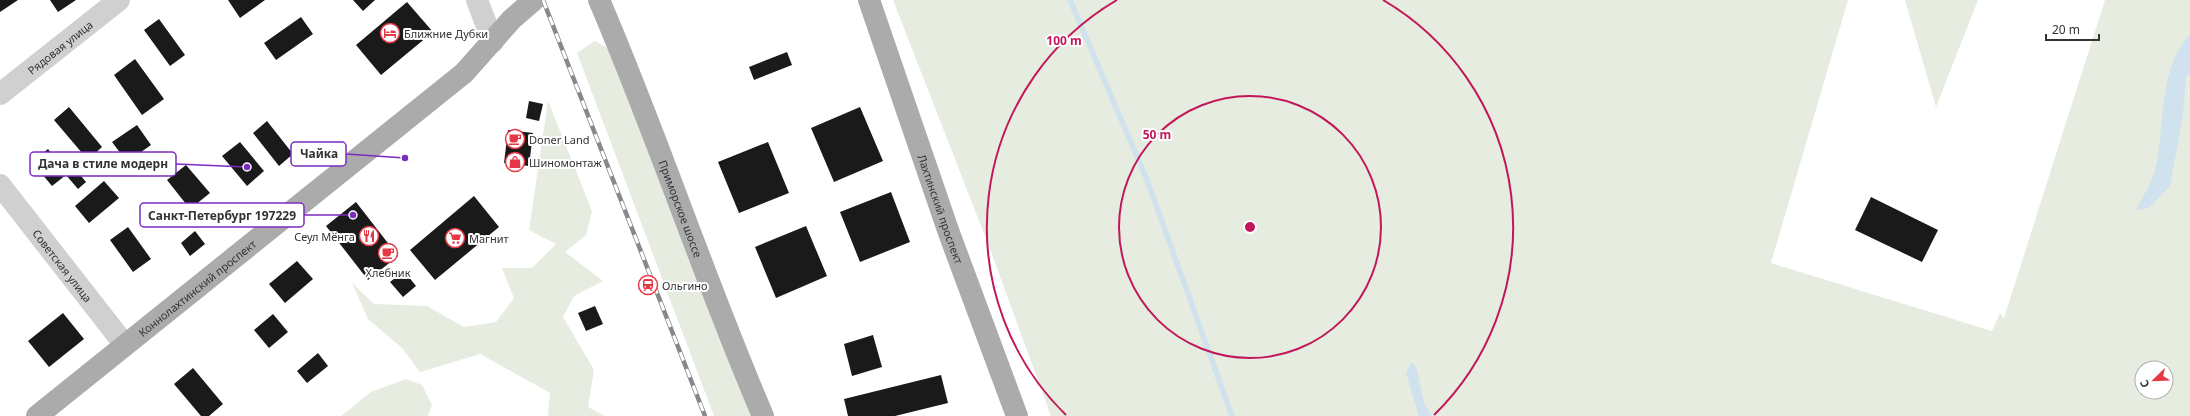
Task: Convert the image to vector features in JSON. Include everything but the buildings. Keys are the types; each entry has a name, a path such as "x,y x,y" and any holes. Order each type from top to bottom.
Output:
{"main road":[{"name":"Коннолахтинский проспект","path":"37,416 458,78 493,42 512,19 534,0"},
{"name":"Приморское шоссе","path":"600,0 624,58 736,354 763,416"},
{"name":"Лахтинский проспект","path":"870,0 949,233 1017,416"}],"street":[{"name":"Рядовая улица","path":"0,94 119,0"},
{"path":"477,0 493,42"},
{"name":"Советская улица","path":"0,185 125,345"}],"shaded area":[{"path":"893,0 1848,0 1771,263 1992,331 2000,313 2004,318 2105,0 2190,0 2190,416 1051,416 990,249"},
{"path":"1905,0 1978,0 1936,107"},
{"path":"595,41 609,49 753,416 714,416 577,53"},
{"path":"548,101 592,211 586,235 565,252 603,281 574,296 563,317 594,370 588,407 605,416 548,416 550,393 480,354 420,372 403,349 368,319 352,283 374,304 427,306 464,327 496,322 514,298 502,268 532,268 556,244 529,230"},
{"path":"406,379 422,385 432,405 428,416 341,416 371,392"}],"water":[{"path":"2190,35 2190,73 2186,77 2183,115 2170,186 2149,208 2136,210 2156,168 2168,77 2173,61 2180,47"},
{"path":"1411,363 1416,366 1424,403 1432,416 1419,416 1406,373"}],"waterway":[{"path":"1070,0 1147,180 1232,416"}],"railway":[{"path":"543,0 705,416"}],"place":[{"name":"Ближние Дубки","path":"390,33"},
{"name":"Doner Land","path":"515,139"},
{"name":"Чайка","path":"405,158"},
{"name":"Шиномонтаж","path":"515,162"},
{"name":"Дача в стиле модерн","path":"247,167"},
{"name":"Санкт-Петербург 197229","path":"353,215"},
{"name":"Сеул Мёнга","path":"369,236"},
{"name":"Магнит","path":"455,238"},
{"name":"Хлебник","path":"388,253"},
{"name":"Ольгино","path":"648,285"}]}
